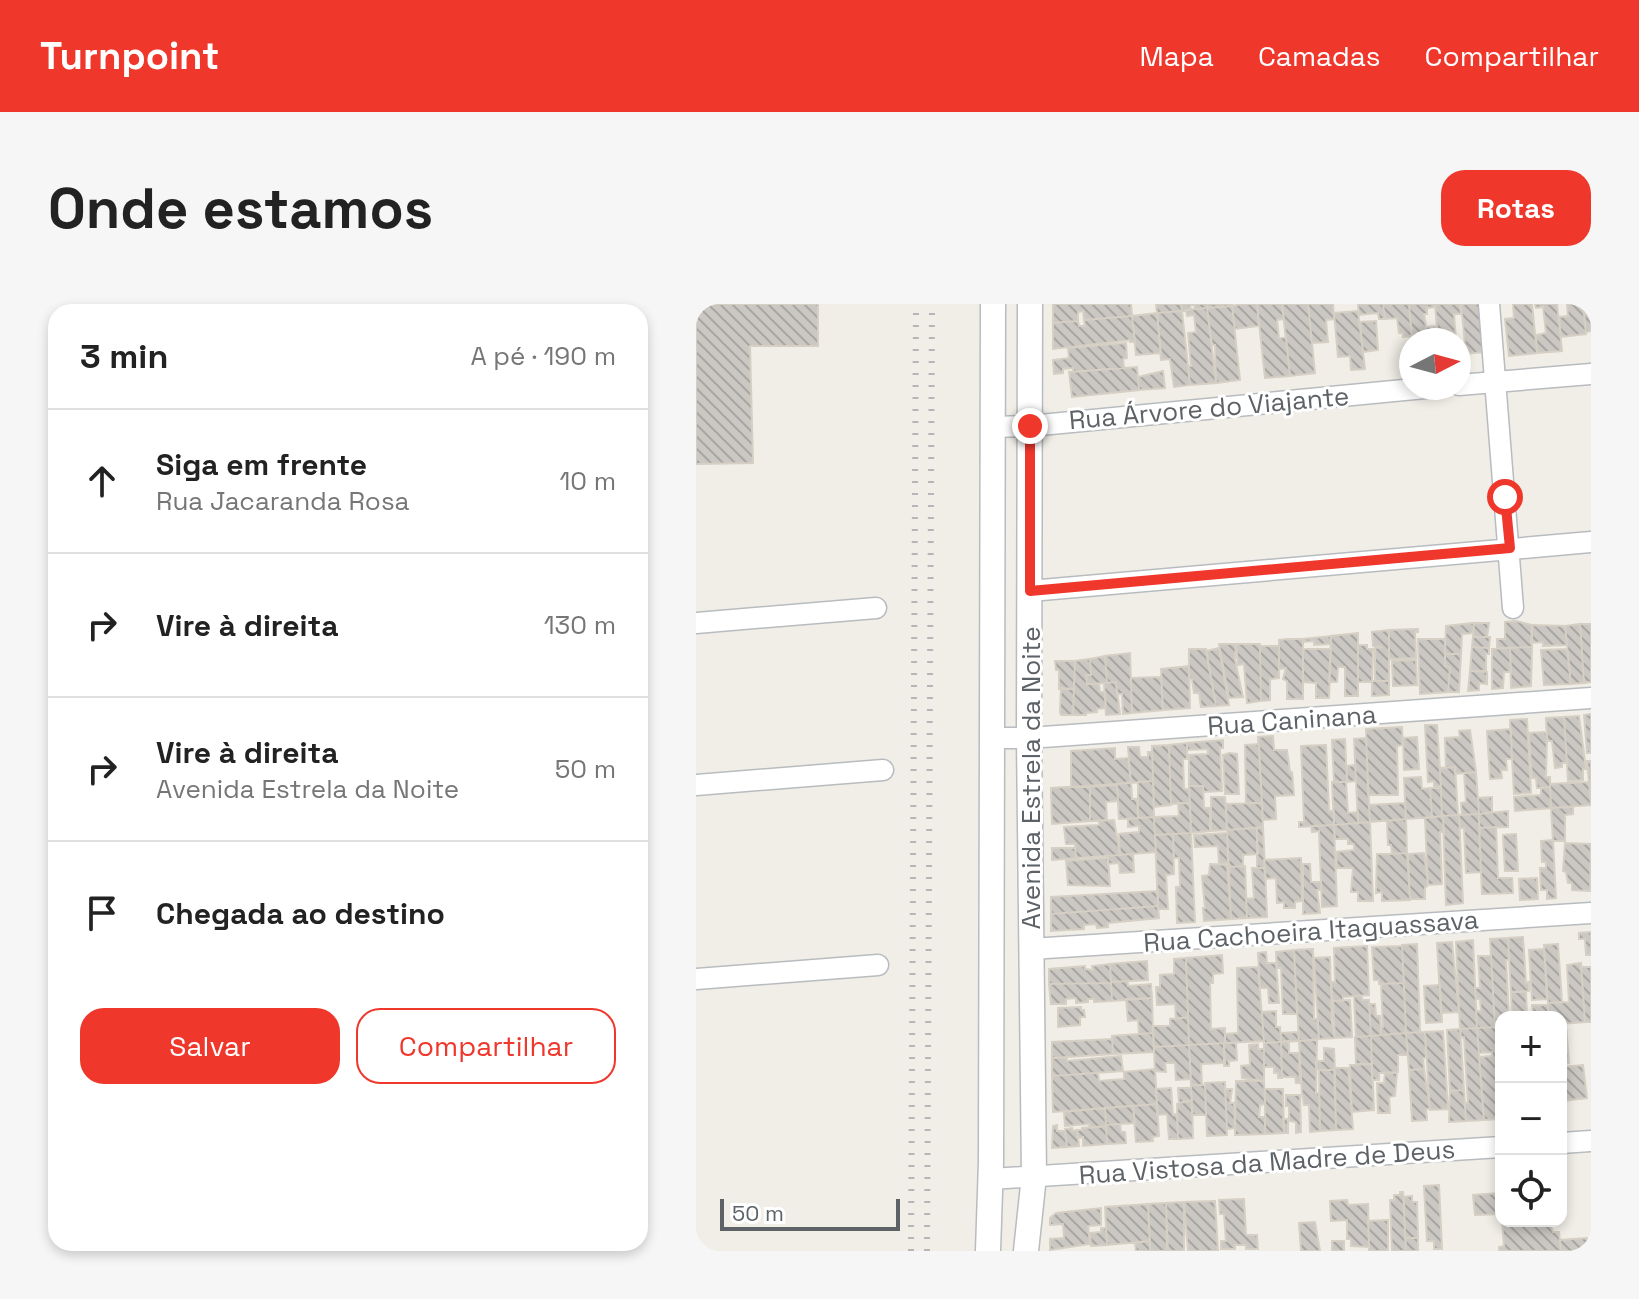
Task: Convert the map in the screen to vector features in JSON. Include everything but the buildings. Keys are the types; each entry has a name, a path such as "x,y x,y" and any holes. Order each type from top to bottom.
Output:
{"street":[{"name":"Avenida Estrela da Noite","path":"988,1251 991,1179 993,304"},
{"name":"Avenida Estrela da Noite","path":"1026,1251 1034,1176 1029,738 1030,304"},
{"path":"1489,304 1513,608"},
{"path":"1471,384 1591,374"},
{"name":"Rua Árvore do Viajante","path":"993,427 1399,391"},
{"path":"1030,591 1591,542"},
{"path":"696,623 876,608"},
{"name":"Rua Caninana","path":"992,738 1029,738 1591,698"},
{"path":"696,785 883,770"},
{"name":"Rua Cachoeira Itaguassava","path":"1031,949 1591,913"},
{"path":"696,979 878,965"},
{"path":"1567,1143 1591,1141"},
{"name":"Rua Vistosa da Madre de Deus","path":"991,1179 1495,1147"}],"railway":[{"path":"911,1251 916,304"},
{"path":"927,1251 932,304"}],"route":[{"path":"1030,426 1030,591 1510,548 1505,497"}]}
